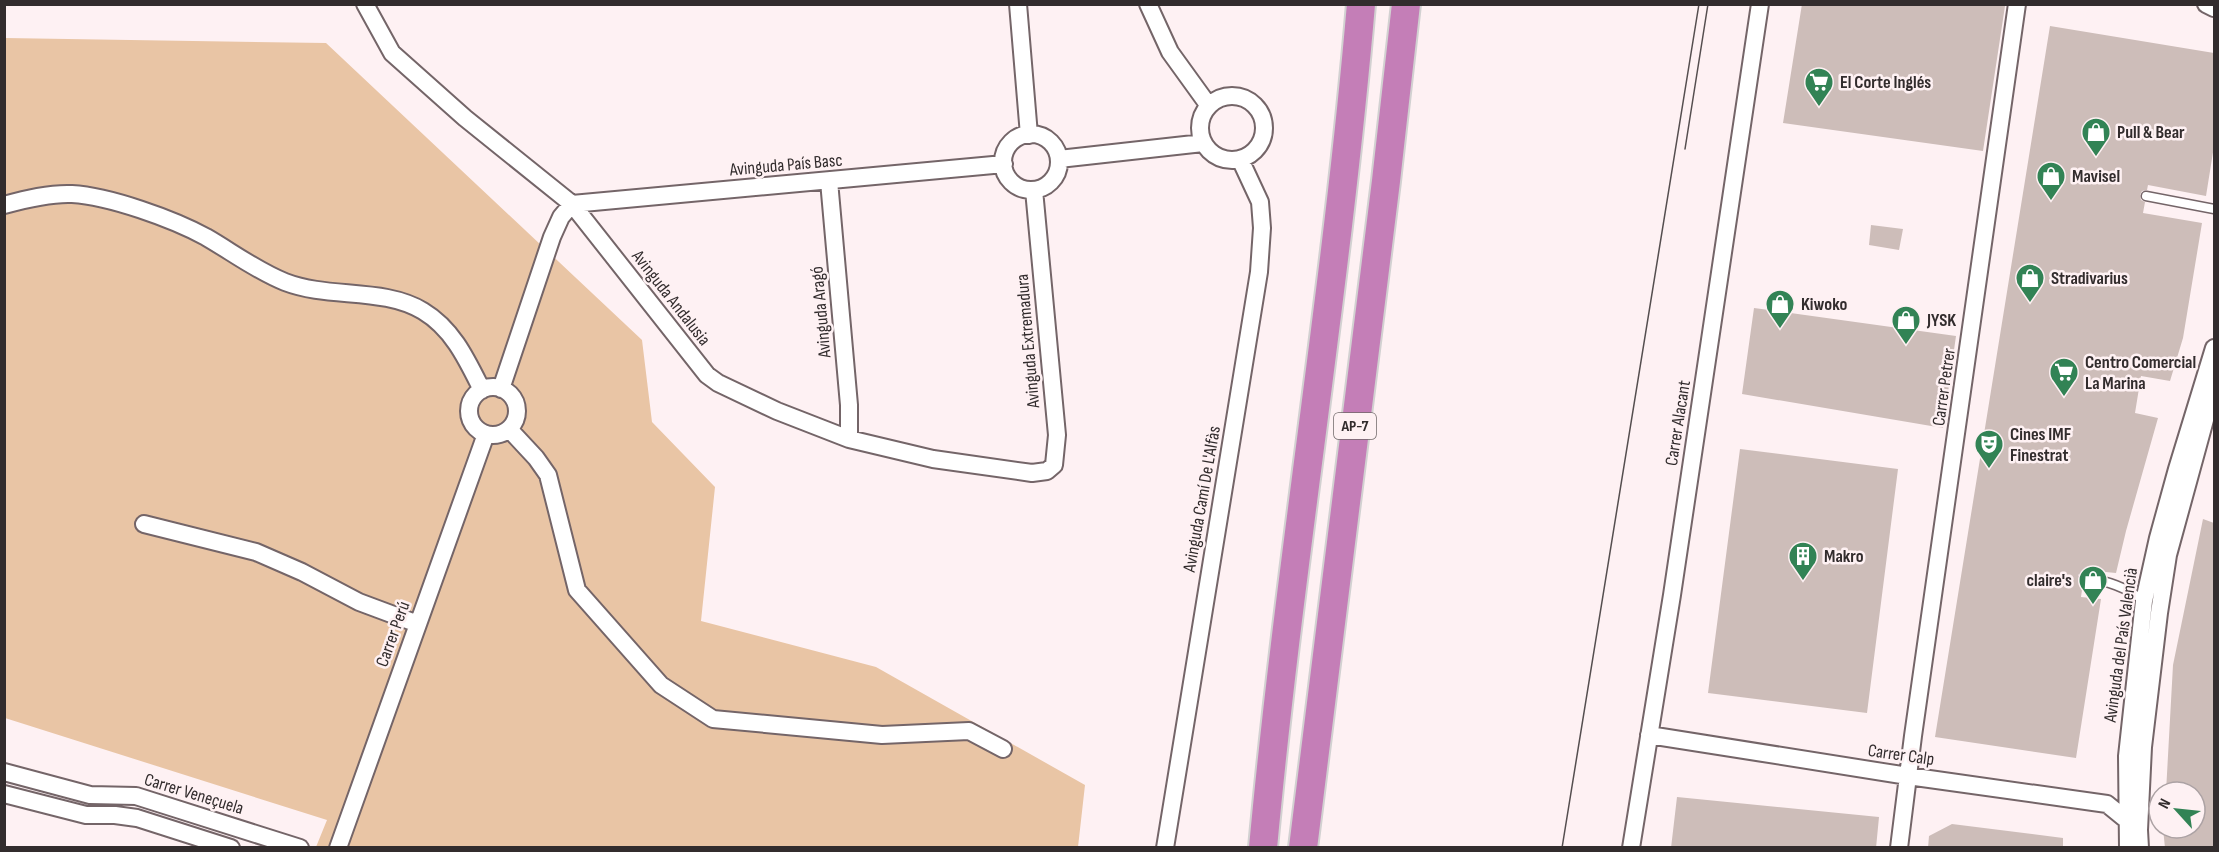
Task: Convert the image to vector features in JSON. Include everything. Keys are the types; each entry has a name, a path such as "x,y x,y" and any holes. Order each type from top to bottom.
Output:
{"highway":[{"name":"AP-7","path":"1263,848 1300,525 1336,245 1361,4"},
{"name":"AP-7","path":"1303,848 1406,4"}],"street":[{"name":"Avinguda Andalusia","path":"365,4 392,53 465,118 572,204 708,375 718,383 777,411 849,439 933,459 1032,473"},
{"path":"1018,4 1029,135"},
{"path":"1149,4 1170,52 1209,105"},
{"name":"Carrer Alacant","path":"1631,848 1760,4"},
{"name":"Carrer Petrer","path":"1899,848 2017,4"},
{"path":"2206,4 2214,8"},
{"path":"1228,96 1249,101 1257,108 1264,128 1263,138 1258,148 1250,155 1240,159 1220,158 1211,153 1203,143 1200,124 1209,105 1228,96"},
{"path":"1029,135 1042,137 1050,142 1056,149 1059,159 1059,167 1050,183 1034,190 1023,189 1015,185 1009,179 1004,164 1005,153 1010,145 1016,139 1029,135"},
{"path":"1059,159 1203,143"},
{"name":"Avinguda Camí De L'Alfàs","path":"1165,848 1259,272 1262,228 1260,202 1240,159"},
{"name":"Avinguda País Basc","path":"572,204 1004,164"},
{"name":"Avinguda Aragó","path":"829,181 849,405 849,439"},
{"name":"Avinguda Extremadura","path":"1032,473 1047,471 1054,465 1057,453 1034,190"},
{"path":"4,205 50,195 90,196 178,224 284,282 319,291 382,297 403,302 423,311 455,340 482,390"},
{"path":"501,388 552,237 561,217 572,204"},
{"name":"Avinguda del País Valencià","path":"2140,848 2133,825 2127,756 2144,601 2176,469 2214,348"},
{"path":"491,387 501,388 512,396 516,404 516,419 510,429 498,435 486,434 476,429 469,415 472,400 482,390 491,387"},
{"name":"Avinguda del País Valencià","path":"2128,848 2143,747 2158,613 2168,555 2213,394"},
{"path":"510,429 536,458 552,483 577,590 661,685 713,718 882,735 969,731 1003,749"},
{"name":"Carrer Perú","path":"338,848 486,434"},
{"path":"144,524 256,552 359,602 418,624"},
{"name":"Carrer Calp","path":"1649,735 1908,776 2107,804 2133,825"},
{"name":"Carrer Veneçuela","path":"4,772 90,795 136,796 300,848"},
{"path":"4,794 86,815 137,818 231,848"}],"lane":[{"path":"2146,196 2214,209"},
{"path":"2084,577 2110,582 2136,594 2158,613"}],"shaded area":[{"path":"5,38 326,43 642,340 652,422 715,487 701,621 876,667 1085,785 1078,847 316,847 327,820 5,718"}],"building":[{"path":"1802,4 2005,6 1983,151 1783,123"},
{"name":"Centro Comercial La Marina","path":"2050,26 2214,53 2214,146 2206,196 2148,185 2147,190 2142,191 2140,195 2141,200 2145,202 2143,213 2202,223 2183,338 2170,381 2141,376 2135,413 2158,418 2116,573 2085,570 2078,575 2078,580 2083,583 2081,597 2101,599 2076,758 1935,737"},
{"path":"1871,225 1903,229 1899,250 1869,245"},
{"path":"1754,308 1956,336 1943,428 1742,394"},
{"name":"Makro","path":"1740,449 1898,469 1867,713 1708,693"},
{"path":"2203,519 2214,523 2214,848 2165,848 2164,840 2207,840 2207,780 2167,780 2173,665"},
{"path":"1677,797 1879,817 1876,848 1671,848"},
{"path":"1952,824 2063,838 2063,848 1928,848 1929,836"}],"tram line":[{"path":"1562,848 1699,4"},
{"path":"1685,149 1708,4"}],"place":[{"name":"El Corte Inglés","path":"1819,108"},
{"name":"Pull & Bear","path":"2096,158"},
{"name":"Mavisel","path":"2051,202"},
{"name":"Stradivarius","path":"2030,304"},
{"name":"Kiwoko","path":"1780,330"},
{"name":"JYSK","path":"1906,346"},
{"name":"Centro Comercial La Marina","path":"2064,398"},
{"name":"Cines IMF Finestrat","path":"1989,470"},
{"name":"Makro","path":"1803,582"},
{"name":"claire's","path":"2093,606"}]}
